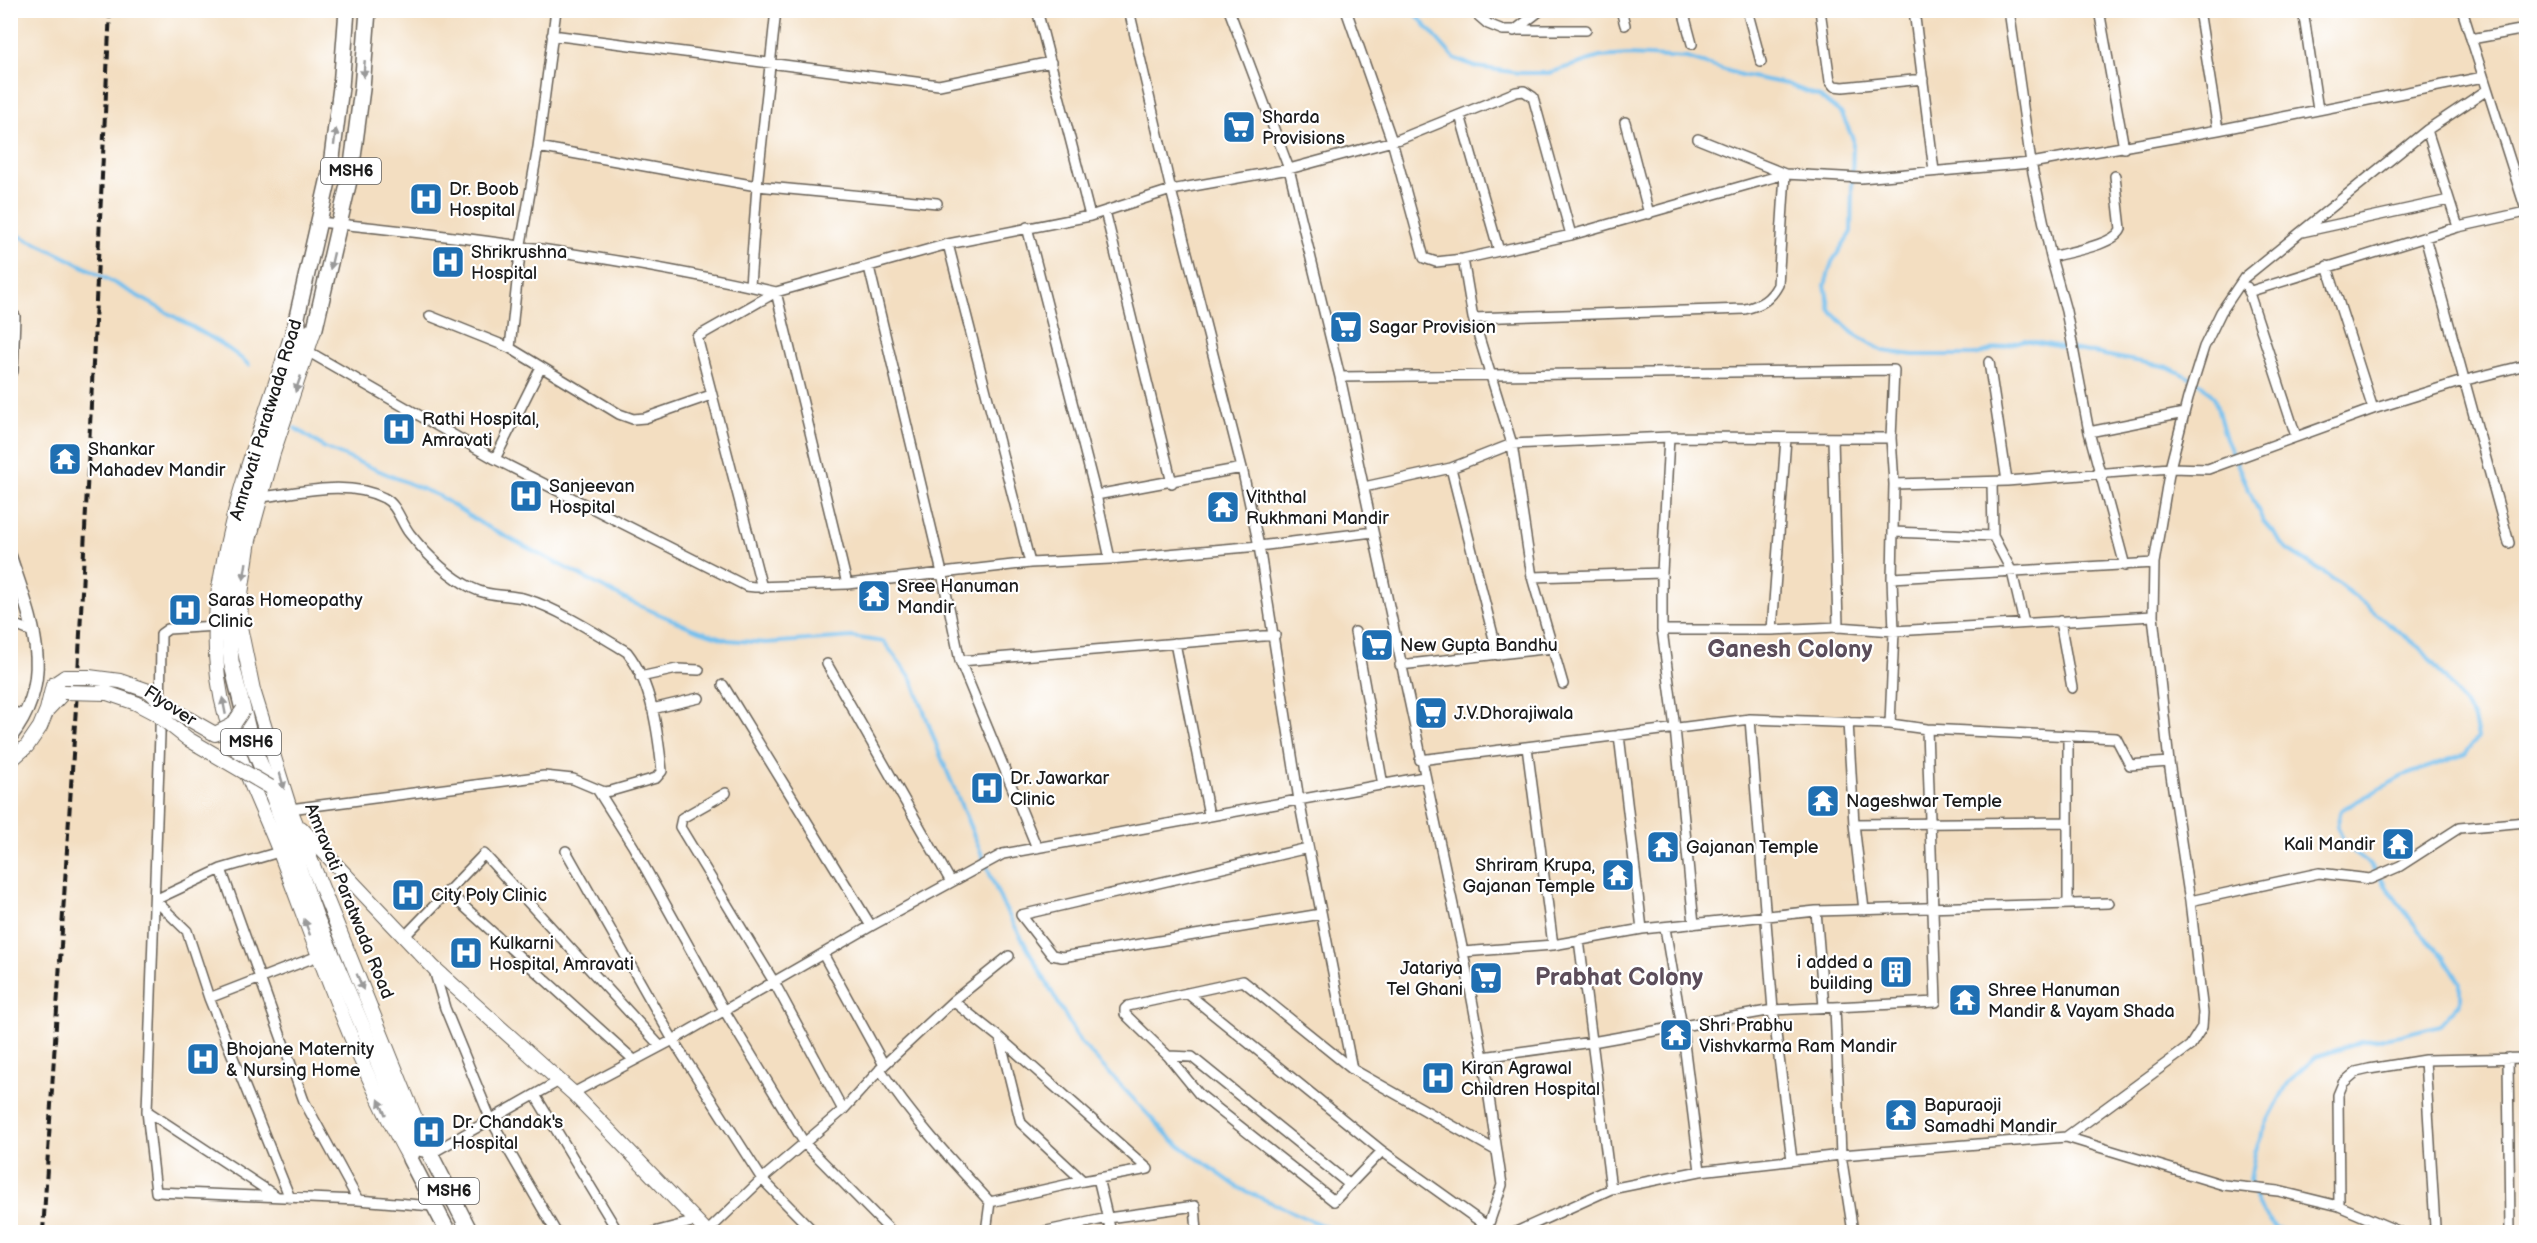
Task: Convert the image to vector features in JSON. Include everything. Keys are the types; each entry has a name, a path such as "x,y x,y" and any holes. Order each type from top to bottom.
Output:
{"main road":[{"name":"MSH6","path":"347,10 341,87 330,173 297,317 254,446 229,535 217,602 216,626 225,714 238,752 318,956 386,1115 421,1152"},
{"name":"Amravati Paratwada Road","path":"368,10 362,89 351,172 315,328 302,348 257,464 232,567 228,619 231,661 251,742 270,787 315,917 402,1117 470,1233"},
{"name":"MSH6","path":"297,317 302,348"},
{"name":"Amravati Paratwada Road","path":"302,348 249,540 241,594 240,627 253,690 293,816 421,1152 433,1206 448,1233"},
{"name":"Flyover","path":"10,761 27,746 40,727 53,685 65,677 120,681 149,692 166,706 215,734 233,725 243,710"},
{"name":"Flyover","path":"47,710 64,692 106,693 136,703 155,713 188,739 270,787"},
{"path":"293,816 434,968 573,1093 707,1232"}],"street":[{"path":"11,45 12,10"},
{"path":"510,348 521,244 556,10"},
{"path":"750,286 756,186 776,10"},
{"path":"1037,10 1090,216"},
{"path":"1129,10 1171,190 1242,468 1259,546 1275,635 1299,800 1352,1069"},
{"path":"1187,993 1382,1151 1487,1230 1502,1185 1484,1057 1463,952 1420,760 1340,377 1289,169 1229,10"},
{"path":"1346,10 1392,141 1424,258 1436,262 1463,259 1571,235 1785,174"},
{"path":"1472,10 1496,28 1514,31 1586,30"},
{"path":"1514,31 1541,10"},
{"path":"1622,10 1625,25"},
{"path":"1683,10 1692,44"},
{"path":"1747,10 1761,62"},
{"path":"1820,10 1830,81 1834,86 1923,80"},
{"path":"1914,10 1934,171"},
{"path":"2009,10 2031,163 2051,257 2066,311 2089,432 2125,566"},
{"path":"2099,10 2124,148"},
{"path":"2199,10 2218,130"},
{"path":"2248,292 2458,227 2526,211 2462,10"},
{"path":"2304,11 2318,110"},
{"path":"2471,39 2526,28"},
{"path":"552,35 939,85 1051,62"},
{"path":"1698,139 1785,174 1861,178 2031,163 2124,148 2483,77"},
{"path":"2066,1137 2190,1046 2202,1027 2203,1013 2190,901 2169,762 2153,616 2154,563 2170,468 2204,347 2221,312 2244,278 2427,130 2487,90"},
{"path":"762,588 697,337 776,292 948,244 1090,216 1171,190 1289,169 1392,141 1516,92 1529,93 1533,98 1571,235"},
{"path":"1460,115 1499,251"},
{"path":"1625,122 1649,214"},
{"path":"2427,130 2458,227"},
{"path":"537,147 756,186 938,203"},
{"path":"1473,318 1745,309 1760,305 1773,295 1778,285 1785,174"},
{"path":"2051,257 2109,241 2119,235 2121,229 2115,176"},
{"path":"2298,233 2449,200"},
{"path":"1105,211 1172,483"},
{"path":"319,222 521,244 687,272 776,292"},
{"path":"1027,227 1096,495 1110,559"},
{"path":"2425,237 2509,543"},
{"path":"948,244 1030,564"},
{"path":"1463,259 1473,318 1512,444 1532,577 1563,684"},
{"path":"2328,266 2373,409"},
{"path":"869,267 942,573 960,661 1036,848"},
{"path":"2244,278 2296,436"},
{"path":"776,292 847,584"},
{"path":"10,311 15,316 13,371"},
{"path":"430,316 510,348 619,414 633,419 645,418 711,395"},
{"path":"302,348 495,459 746,586 762,588 847,584 1030,564 1259,546 1373,532"},
{"path":"1989,362 2007,481"},
{"path":"1894,484 1992,482 2170,468 2208,469 2373,409 2466,380 2526,365"},
{"path":"495,459 541,367"},
{"path":"1340,377 1894,370 1892,438 1894,631 1890,724"},
{"path":"2089,432 2184,413"},
{"path":"1364,487 1451,468 1512,444 1669,437 1892,438"},
{"path":"1669,437 1662,573 1662,630 1675,728 1694,924"},
{"path":"1772,630 1786,438"},
{"path":"1833,438 1838,627"},
{"path":"1096,495 1172,483 1242,468"},
{"path":"1451,468 1498,655"},
{"path":"1992,482 1994,536 2012,572 2025,623"},
{"path":"261,497 336,489 357,490 386,498 409,533 437,564 461,582 484,593 526,599 627,652 634,661 658,730 662,771 660,775 611,791 597,789 573,779 544,776 293,816"},
{"path":"1893,532 1994,536"},
{"path":"10,556 35,633 36,676 33,700 10,738"},
{"path":"1892,578 2154,563"},
{"path":"1532,577 1662,573"},
{"path":"1662,630 1772,630 1838,627 1894,631 2153,616"},
{"path":"2060,621 2072,688"},
{"path":"10,623 35,633"},
{"path":"216,626 168,629 161,634 155,900 147,1111 156,1192 358,1200 433,1206"},
{"path":"1355,632 1383,785"},
{"path":"960,661 1275,635"},
{"path":"1174,643 1209,815"},
{"path":"1400,665 1552,648"},
{"path":"827,664 951,882"},
{"path":"640,677 677,669 699,670"},
{"path":"723,685 871,926"},
{"path":"652,709 699,698"},
{"path":"10,712 26,714"},
{"path":"1420,760 1750,719 1890,724 1927,729 2116,738 2130,765 2169,762"},
{"path":"1750,719 1764,916 1792,1160"},
{"path":"1848,722 1854,824 1864,910"},
{"path":"1484,1057 1592,1042 1773,1010 1936,1002 1927,729"},
{"path":"1619,735 1642,930"},
{"path":"2068,736 2068,904"},
{"path":"1527,747 1553,945"},
{"path":"573,1093 673,1040 871,926 1003,854 1424,777"},
{"path":"597,789 633,846 724,1010 805,1144 892,1233"},
{"path":"726,793 682,818 680,827 774,982 843,1110"},
{"path":"1854,824 2068,822"},
{"path":"2190,901 2319,873 2370,879 2400,866 2459,828 2526,822"},
{"path":"1308,848 1021,915 1052,955 1062,957 1321,914"},
{"path":"566,851 673,1040 762,1179 814,1233"},
{"path":"155,900 221,869 279,852"},
{"path":"404,937 482,855 486,855 660,1046"},
{"path":"221,869 304,1101 358,1200"},
{"path":"447,891 634,1060"},
{"path":"155,900 187,931 210,998 290,1198"},
{"path":"1463,952 1553,945 1642,930 1816,911 2109,903"},
{"path":"1816,911 1824,1007"},
{"path":"1665,928 1682,1027 1700,1171"},
{"path":"1578,940 1611,1189"},
{"path":"823,954 899,1098 990,1202 986,1233"},
{"path":"210,998 318,956"},
{"path":"707,1232 762,1179 843,1110 882,1067 953,1001 1009,956"},
{"path":"434,968 445,1008 491,1120 556,1233"},
{"path":"1382,1151 1335,1201 1199,1094 1168,1056 1125,1014 1125,1009 1128,1006 1243,981 1352,1069 1497,1151"},
{"path":"953,1001 1000,1038 1148,1169 990,1202"},
{"path":"1824,1007 1835,1007 1841,1155 1852,1233"},
{"path":"1000,1038 1021,1123 1083,1181"},
{"path":"1168,1056 1192,1057 1350,1185"},
{"path":"2508,1058 2510,1233"},
{"path":"2339,1206 2338,1095 2343,1083 2356,1072 2425,1060 2526,1058"},
{"path":"2425,1060 2435,1227 2430,1233"},
{"path":"421,1152 491,1120 559,1081"},
{"path":"535,1095 618,1233"},
{"path":"147,1111 278,1197"},
{"path":"1516,1233 1611,1189 1700,1171 1841,1155 2066,1137 2224,1185 2278,1191 2339,1206 2400,1233"},
{"path":"1098,1178 1111,1233"},
{"path":"1042,1233 1108,1218 1195,1206 1197,1233"},
{"path":"654,1233 696,1221"}],"waterway":[{"path":"1412,10 1454,58 1476,67 1519,73 1549,73 1600,57 1629,55 1687,58 1741,75 1787,84 1820,97 1842,114 1853,139 1851,232 1832,262 1825,285 1830,310 1853,333 1883,351 1913,355 1975,355 2024,340 2168,367 2200,383 2214,397 2226,439 2263,521 2287,549 2329,576 2422,650 2454,689 2474,719 2478,737 2465,754 2403,776 2341,810 2337,826 2346,846 2369,863 2420,932 2444,957 2460,983 2460,1003 2440,1025 2361,1042 2316,1057 2289,1081 2267,1122 2255,1152 2250,1180 2257,1204 2275,1227 2286,1232"},
{"path":"10,232 67,258 123,288 217,341 249,365"},
{"path":"295,428 325,448 439,496 482,524 633,603 694,629 728,640 765,643 852,637 884,642 912,679 939,752 1002,903 1080,1042 1172,1140 1239,1188 1337,1232"}],"railway":[{"path":"43,1232 78,675 110,10"}],"place":[{"name":"Sharda Provisions","path":"1239,127"},
{"name":"Dr. Boob Hospital","path":"426,199"},
{"name":"Shrikrushna Hospital","path":"448,262"},
{"name":"Sagar Provision","path":"1346,327"},
{"name":"Rathi Hospital, Amravati","path":"399,429"},
{"name":"Shankar Mahadev Mandir","path":"65,459"},
{"name":"Sanjeevan Hospital","path":"526,496"},
{"name":"Viththal Rukhmani Mandir","path":"1223,507"},
{"name":"Sree Hanuman Mandir","path":"874,596"},
{"name":"Saras Homeopathy Clinic","path":"185,610"},
{"name":"New Gupta Bandhu","path":"1377,645"},
{"name":"J.V.Dhorajiwala","path":"1431,713"},
{"name":"Dr. Jawarkar Clinic","path":"987,788"},
{"name":"Nageshwar Temple","path":"1823,801"},
{"name":"Kali Mandir","path":"2398,844"},
{"name":"Gajanan Temple","path":"1663,847"},
{"name":"Shriram Krupa, Gajanan Temple","path":"1618,875"},
{"name":"City Poly Clinic","path":"408,895"},
{"name":"Kulkarni Hospital, Amravati","path":"466,953"},
{"name":"i added a building","path":"1896,972"},
{"name":"Jatariya Tel Ghani","path":"1486,978"},
{"name":"Shree Hanuman Mandir & Vayam Shada","path":"1965,1000"},
{"name":"Shri Prabhu Vishvkarma Ram Mandir","path":"1676,1035"},
{"name":"Bhojane Maternity & Nursing Home","path":"203,1059"},
{"name":"Kiran Agrawal Children Hospital","path":"1438,1078"},
{"name":"Bapuraoji Samadhi Mandir","path":"1901,1115"},
{"name":"Dr. Chandak's Hospital","path":"429,1132"}],"district":[{"name":"Ganesh Colony","path":"1790,649"},
{"name":"Prabhat Colony","path":"1619,977"}]}
